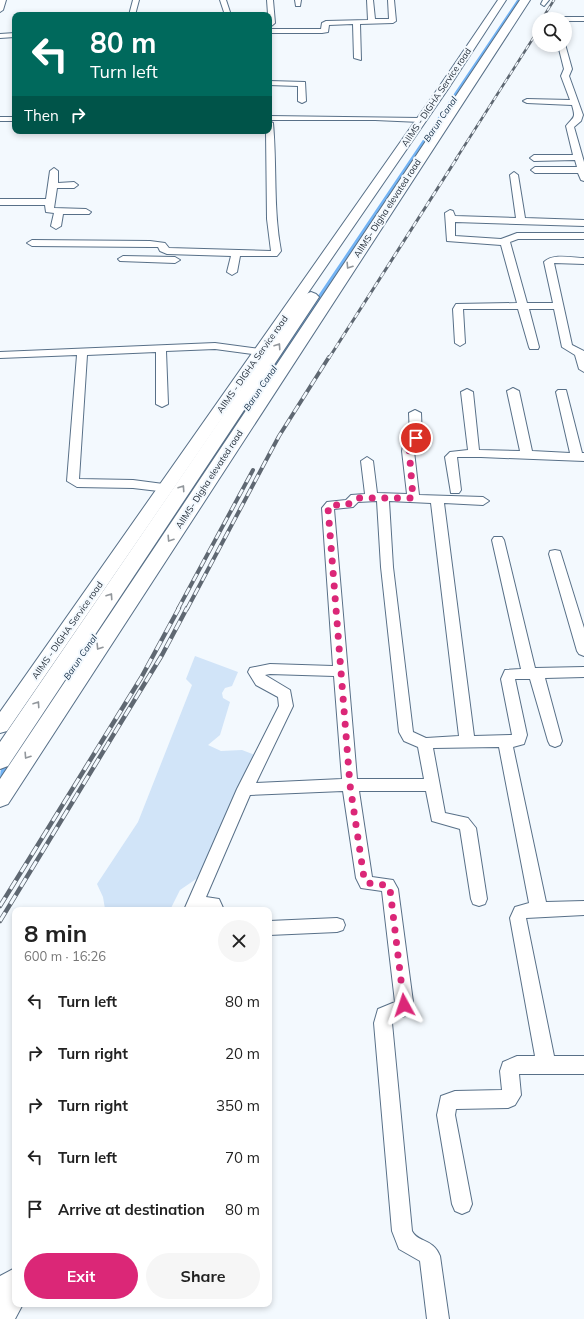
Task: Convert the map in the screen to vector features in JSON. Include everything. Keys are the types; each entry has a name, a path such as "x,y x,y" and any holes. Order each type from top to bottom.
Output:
{"highway":[{"name":"AIIMS- Digha elevated road","path":"0,760 512,0"},
{"name":"AIIMS- Digha elevated road","path":"0,798 525,0"}],"main road":[{"name":"AIIMS - DIGHA Service road","path":"0,726 167,488 502,0"}],"street":[{"path":"0,10 3,0"},
{"path":"133,12 136,0"},
{"path":"223,0 227,12"},
{"path":"270,0 271,12"},
{"path":"370,0 372,21"},
{"path":"272,31 324,30 326,22 393,20 391,0"},
{"path":"572,19 584,19"},
{"path":"356,22 358,58"},
{"path":"0,36 12,35"},
{"path":"535,170 583,174 570,126 579,118 565,76 568,69 564,52"},
{"path":"272,83 302,84 302,101"},
{"path":"527,101 575,103"},
{"path":"272,118 375,118 420,120"},
{"path":"0,119 12,119"},
{"path":"122,259 175,260 236,253 276,253 271,215 270,134"},
{"path":"534,158 578,157"},
{"path":"54,171 49,210 86,212"},
{"path":"514,175 521,222"},
{"path":"53,186 74,185"},
{"path":"0,202 51,202"},
{"path":"56,226 59,211"},
{"path":"584,223 521,222 450,216 450,239 504,241 518,236 584,236"},
{"path":"504,241 534,347"},
{"path":"32,243 159,244 162,245 164,250 175,260"},
{"path":"232,272 236,253"},
{"path":"584,260 555,260 549,262 567,347 580,353 584,369"},
{"path":"460,343 459,306 558,306"},
{"path":"0,355 82,353 225,346 259,352"},
{"path":"161,348 162,404"},
{"path":"82,353 74,482 133,484 167,488"},
{"path":"513,391 527,455"},
{"path":"467,392 474,453"},
{"path":"455,490 452,456 474,453 580,457 562,392"},
{"path":"413,498 408,450 409,446 416,438 415,413"},
{"path":"367,461 377,497 387,567 406,732 409,737 425,744 431,742 516,741 520,737 508,676 513,673 584,672"},
{"path":"438,1319 430,1256 423,1250 405,1242 402,1230 383,1023 386,1013 402,1009 404,1005 391,892 386,885 370,884 364,880 350,785 328,508 331,505 349,504 355,498 377,497 483,501"},
{"path":"437,499 467,742"},
{"path":"498,540 533,673 555,741"},
{"path":"555,554 584,651"},
{"path":"193,907 245,788 286,701 286,697 282,691 261,681 255,672 270,669 342,671"},
{"path":"505,742 539,909"},
{"path":"425,744 438,817 444,820 464,823 468,828 479,899"},
{"path":"245,788 350,785 432,786"},
{"path":"200,907 207,904 213,904 214,907"},
{"path":"546,1064 518,918 521,912 539,909 584,908"},
{"path":"272,928 337,925"},
{"path":"462,1204 446,1115 446,1104 450,1100 508,1099 512,1095 509,1075 510,1068 521,1065 584,1065"},
{"path":"0,1296 8,1282 12,1280"},
{"path":"4,1319 12,1304"}],"shaded area":[{"path":"195,656 238,672 232,686 225,688 222,693 223,698 230,702 220,735 208,745 221,751 242,750 255,755 199,877 180,890 172,907 105,907 103,897 97,884 138,822 192,685 186,679"}],"waterway":[{"name":"Barun Canal","path":"148,555 519,0"},
{"name":"Barun Canal","path":"0,776 13,756"}],"railway":[{"path":"546,12 554,0"},
{"path":"456,159 532,40"},
{"path":"329,358 457,158"},
{"path":"187,609 279,436 329,357"},
{"path":"178,609 253,470"},
{"path":"0,906 141,678 179,608"},
{"path":"0,921 162,655 187,608"}],"route":[{"path":"404,1005 391,892 389,887 386,885 370,884 365,882 355,823 350,785 328,507 331,505 347,505 355,498 413,498 408,450 409,446 416,438"}]}
